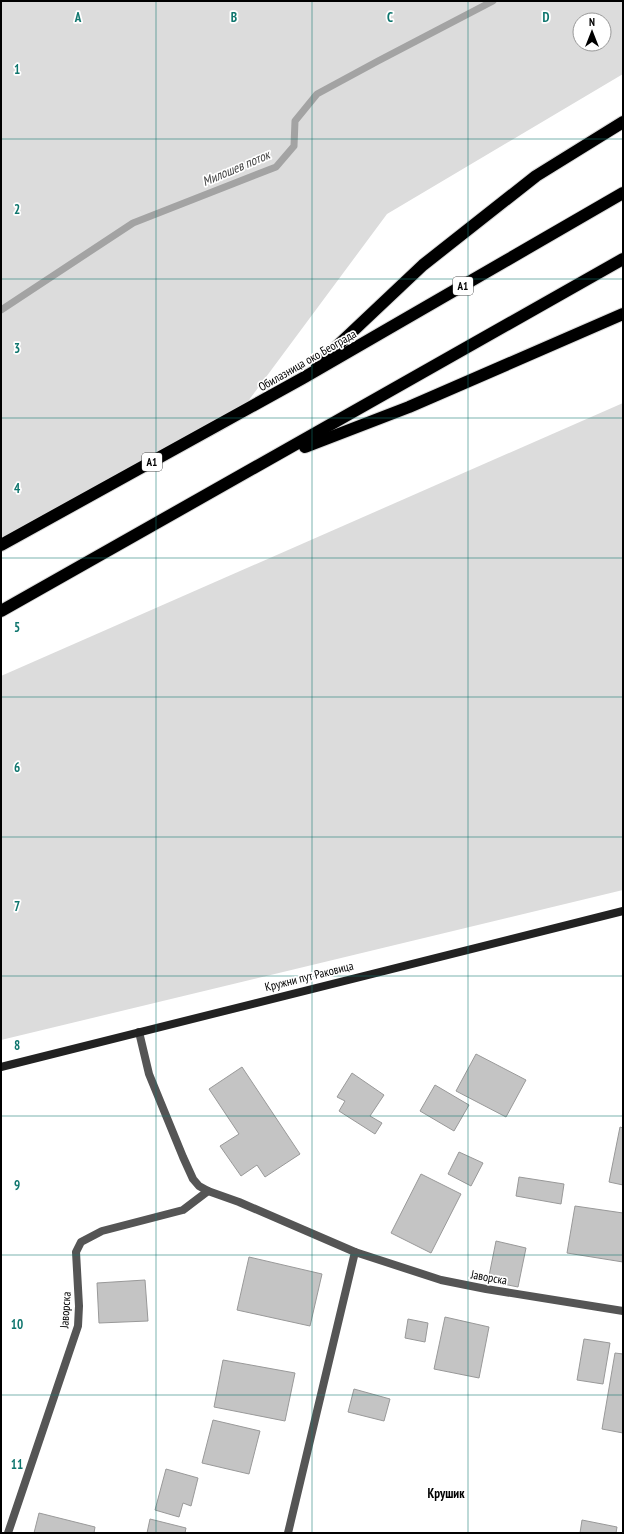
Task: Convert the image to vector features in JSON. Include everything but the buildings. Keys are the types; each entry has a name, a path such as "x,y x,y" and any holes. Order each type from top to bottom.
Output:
{"highway":[{"path":"304,378 422,265 536,176 623,122"},
{"name":"Обилазница око Београда","path":"1,545 304,378 623,193"},
{"path":"1,612 623,260"},
{"path":"270,460 409,407 623,314"}],"main road":[{"name":"Кружни пут Раковица","path":"1,1067 623,911"}],"street":[{"name":"Јаворска","path":"139,1032 149,1074 183,1157 193,1179 199,1186 355,1252 441,1280 486,1289 623,1311"},
{"name":"Јаворска","path":"8,1533 78,1326 79,1289 76,1252 81,1242 102,1231 183,1210 208,1191"},
{"path":"288,1533 355,1252"}],"shaded area":[{"path":"1,1 623,1 623,74 387,214 229,427 61,518 1,543"},
{"path":"623,403 623,890 1,1040 1,676"}],"waterway":[{"name":"Милошев поток","path":"1,310 133,223 276,167 294,146 295,121 317,94 493,1"}],"district":[{"name":"Крушик","path":"446,1493"}]}
